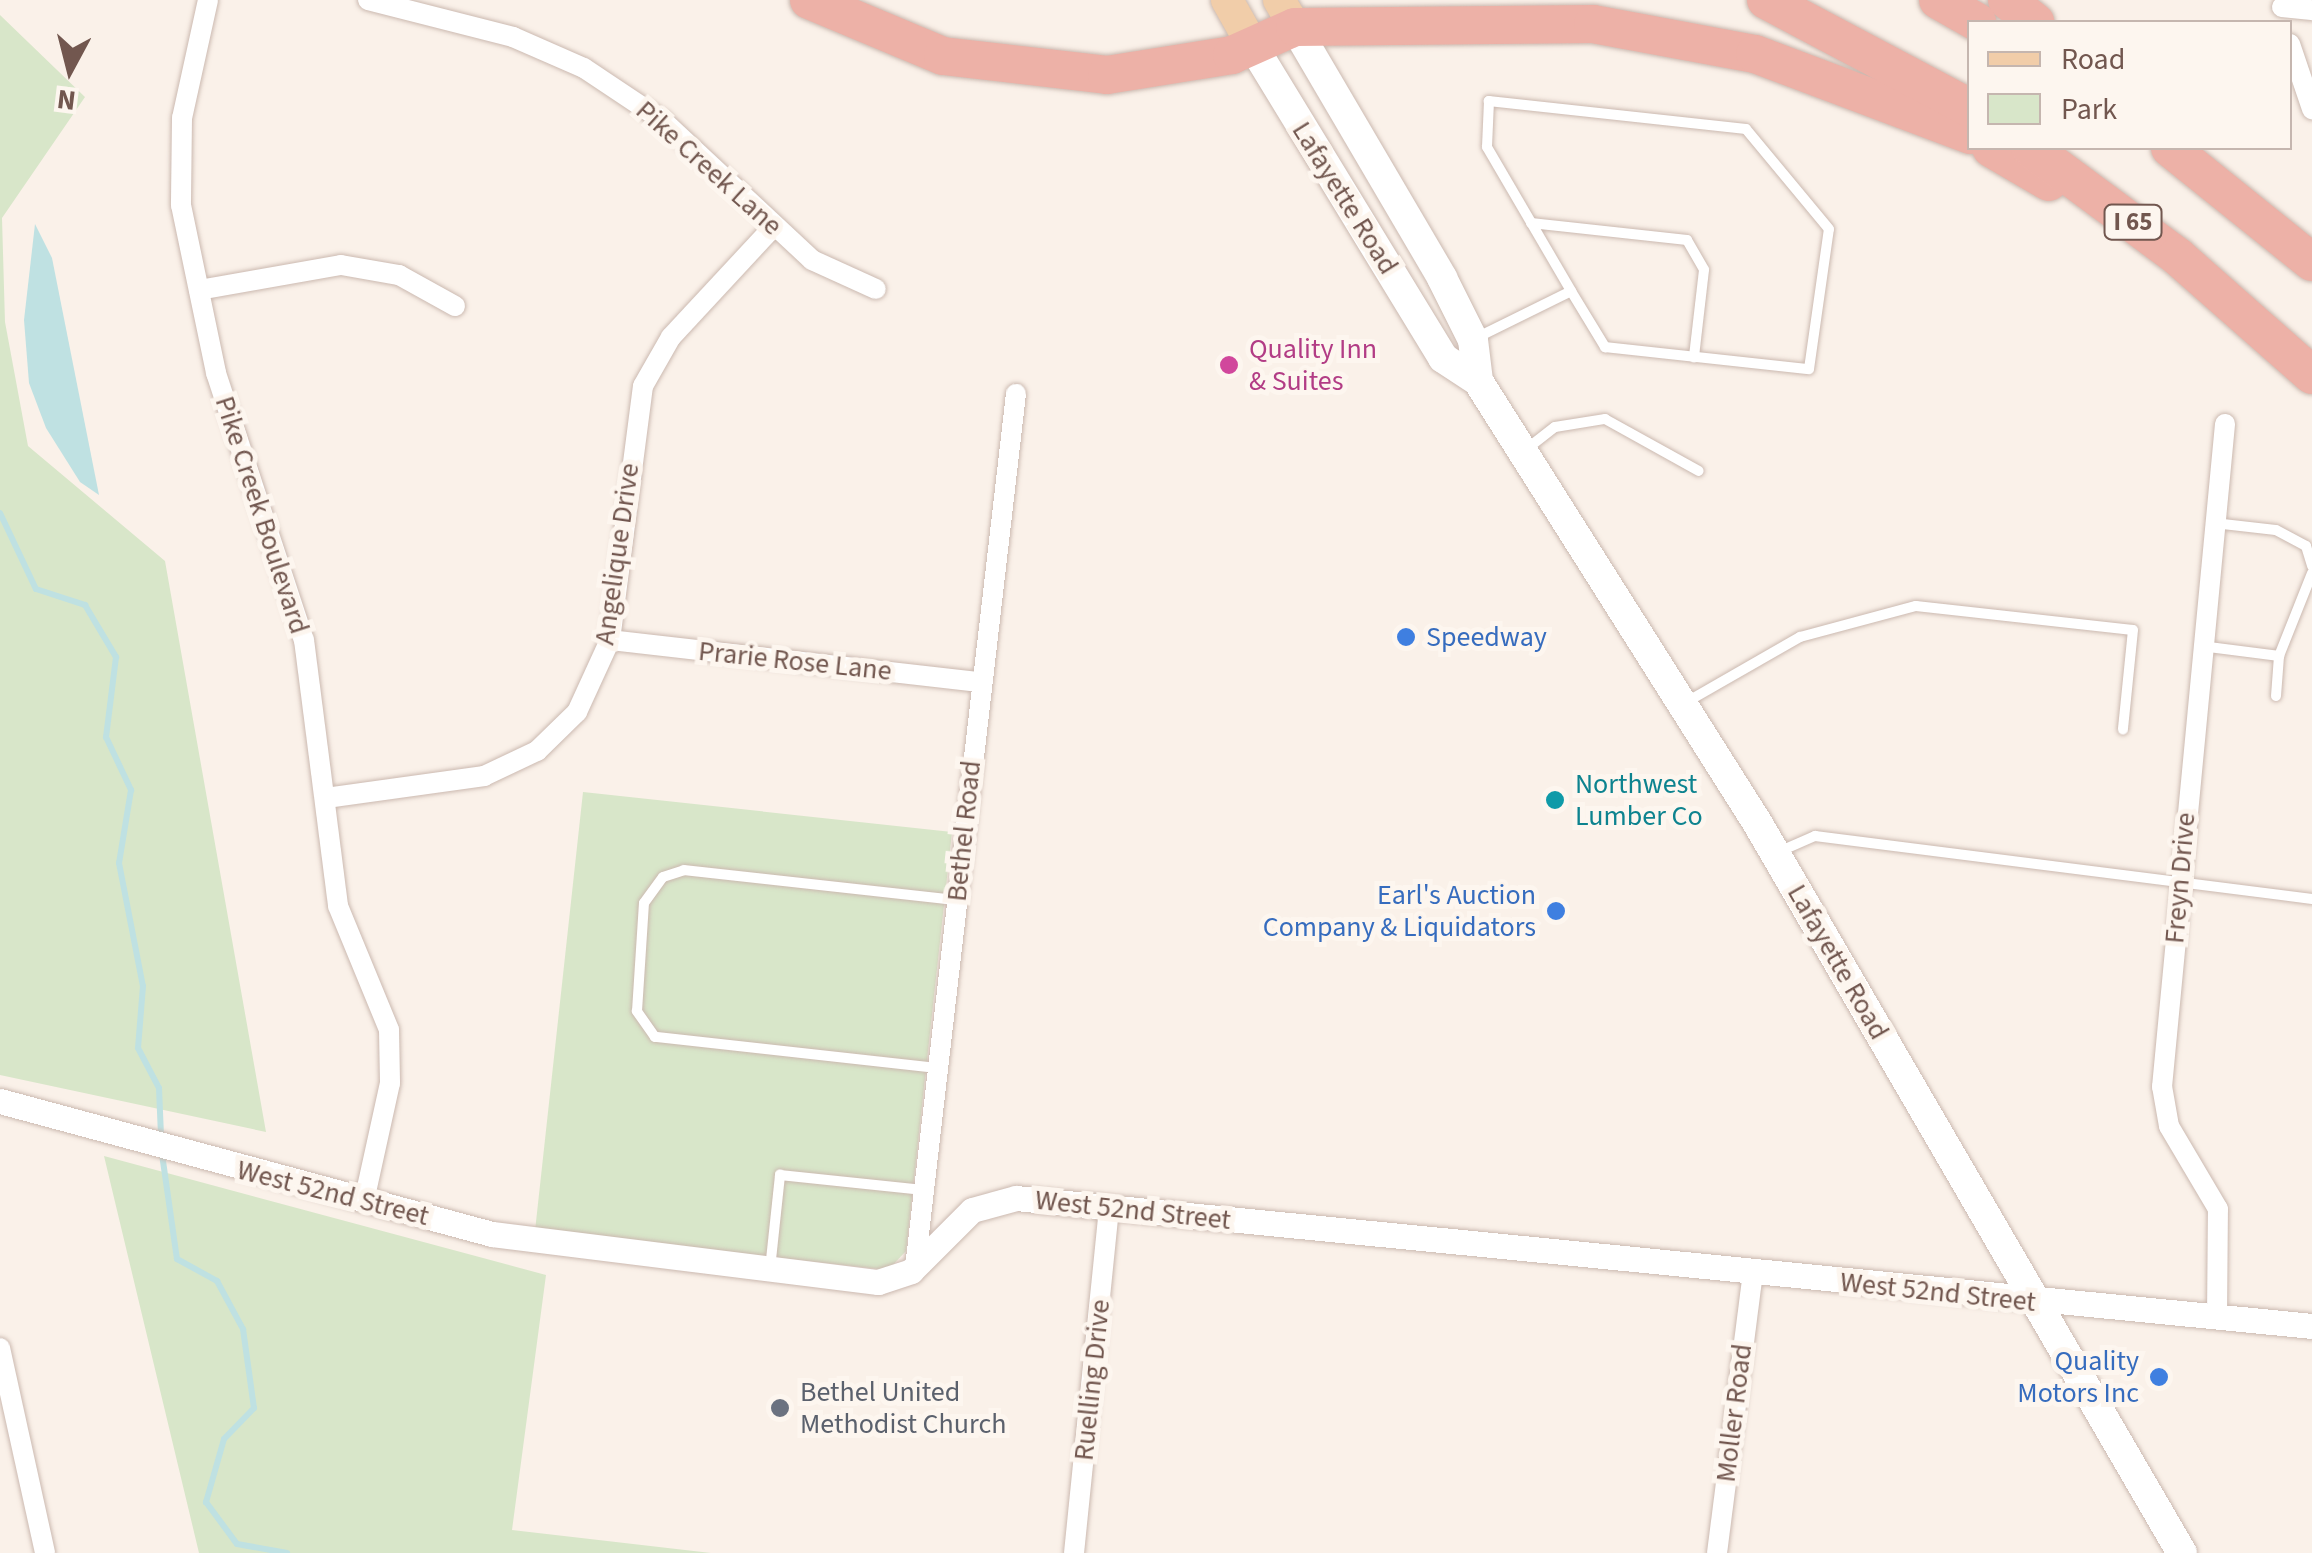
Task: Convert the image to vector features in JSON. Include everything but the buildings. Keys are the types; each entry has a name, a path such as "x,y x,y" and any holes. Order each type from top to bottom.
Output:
{"highway":[{"path":"809,0 887,37 1013,68 1107,75 1254,48 1287,13 1493,18 1638,30 1835,78 1967,134"},
{"path":"1766,0 1967,106"},
{"path":"1938,0 1974,20"},
{"path":"2007,0 2032,20"},
{"path":"1994,150 2230,303"},
{"name":"I 65","path":"2034,150 2230,303 2312,375"},
{"path":"2173,150 2226,188"},
{"path":"2184,150 2312,262"}],"main road":[{"name":"Lafayette Road","path":"1227,0 1443,358 1478,381 1775,853 2182,1553"},
{"name":"Lafayette Road","path":"1287,13 1473,340 1478,381"}],"street":[{"name":"Pike Creek Boulevard","path":"208,0 179,155 199,290 227,413 298,616 338,906 390,1044 364,1201"},
{"name":"Pike Creek Lane","path":"368,0 570,61 653,113 818,264 876,289"},
{"path":"2282,10 2312,10"},
{"path":"2292,50 2312,110"},
{"name":"Angelique Drive","path":"326,798 458,782 524,759 577,712 610,640 643,386 671,336 774,226"},
{"path":"199,290 342,265 399,276 455,306"},
{"name":"Bethel Road","path":"915,1268 1016,394"},
{"name":"Freyn Drive","path":"2216,1318 2218,1208 2168,1126 2162,1086 2200,646 2224,424"},
{"name":"Prarie Rose Lane","path":"610,640 981,682"},
{"name":"West 52nd Street","path":"0,1101 232,1168 532,1241 886,1282 915,1268 959,1219 994,1200 2312,1326"},
{"name":"Ruelling Drive","path":"1074,1553 1109,1208"},
{"name":"Moller Road","path":"1717,1553 1753,1273"},
{"path":"0,1348 44,1553"}],"lane":[{"path":"1489,100 1746,130 1829,229 1809,369 1605,347 1531,223 1488,148 1489,100"},
{"path":"1531,223 1687,240 1704,270 1694,357"},
{"path":"1473,340 1570,291"},
{"path":"1523,452 1555,427 1606,419 1699,472"},
{"path":"2214,523 2276,530 2306,546 2312,569 2280,656 2276,696"},
{"path":"1682,704 1800,637 1916,606 2132,630 2123,729"},
{"path":"2200,646 2280,656"},
{"path":"1775,853 1815,836 2312,899"},
{"path":"937,1068 644,1031 637,1011 644,903 663,877 684,870 956,900"},
{"path":"770,1269 780,1174 923,1190"}],"green space":[{"path":"0,15 85,97 2,218 5,322 28,446 165,561 266,1132 0,1075"},
{"path":"583,792 952,832 906,1251 888,1270 535,1231"},
{"path":"104,1156 546,1275 512,1530 711,1553 199,1553"}],"water":[{"path":"35,224 52,258 99,495 80,482 46,428 29,383 24,320"}],"waterway":[{"path":"0,513 36,589 85,605 116,657 106,737 131,790 119,863 143,986 138,1048 159,1088 161,1136"},
{"path":"162,1154 177,1259 217,1281 243,1329 254,1408 224,1439 206,1502 237,1544 287,1553"}],"place":[{"name":"Quality Inn & Suites","path":"1229,365"},
{"name":"Speedway","path":"1406,637"},
{"name":"Northwest Lumber Co","path":"1555,800"},
{"name":"Earl's Auction Company & Liquidators","path":"1556,911"},
{"name":"Quality Motors Inc","path":"2159,1377"},
{"name":"Bethel United Methodist Church","path":"780,1408"}]}
